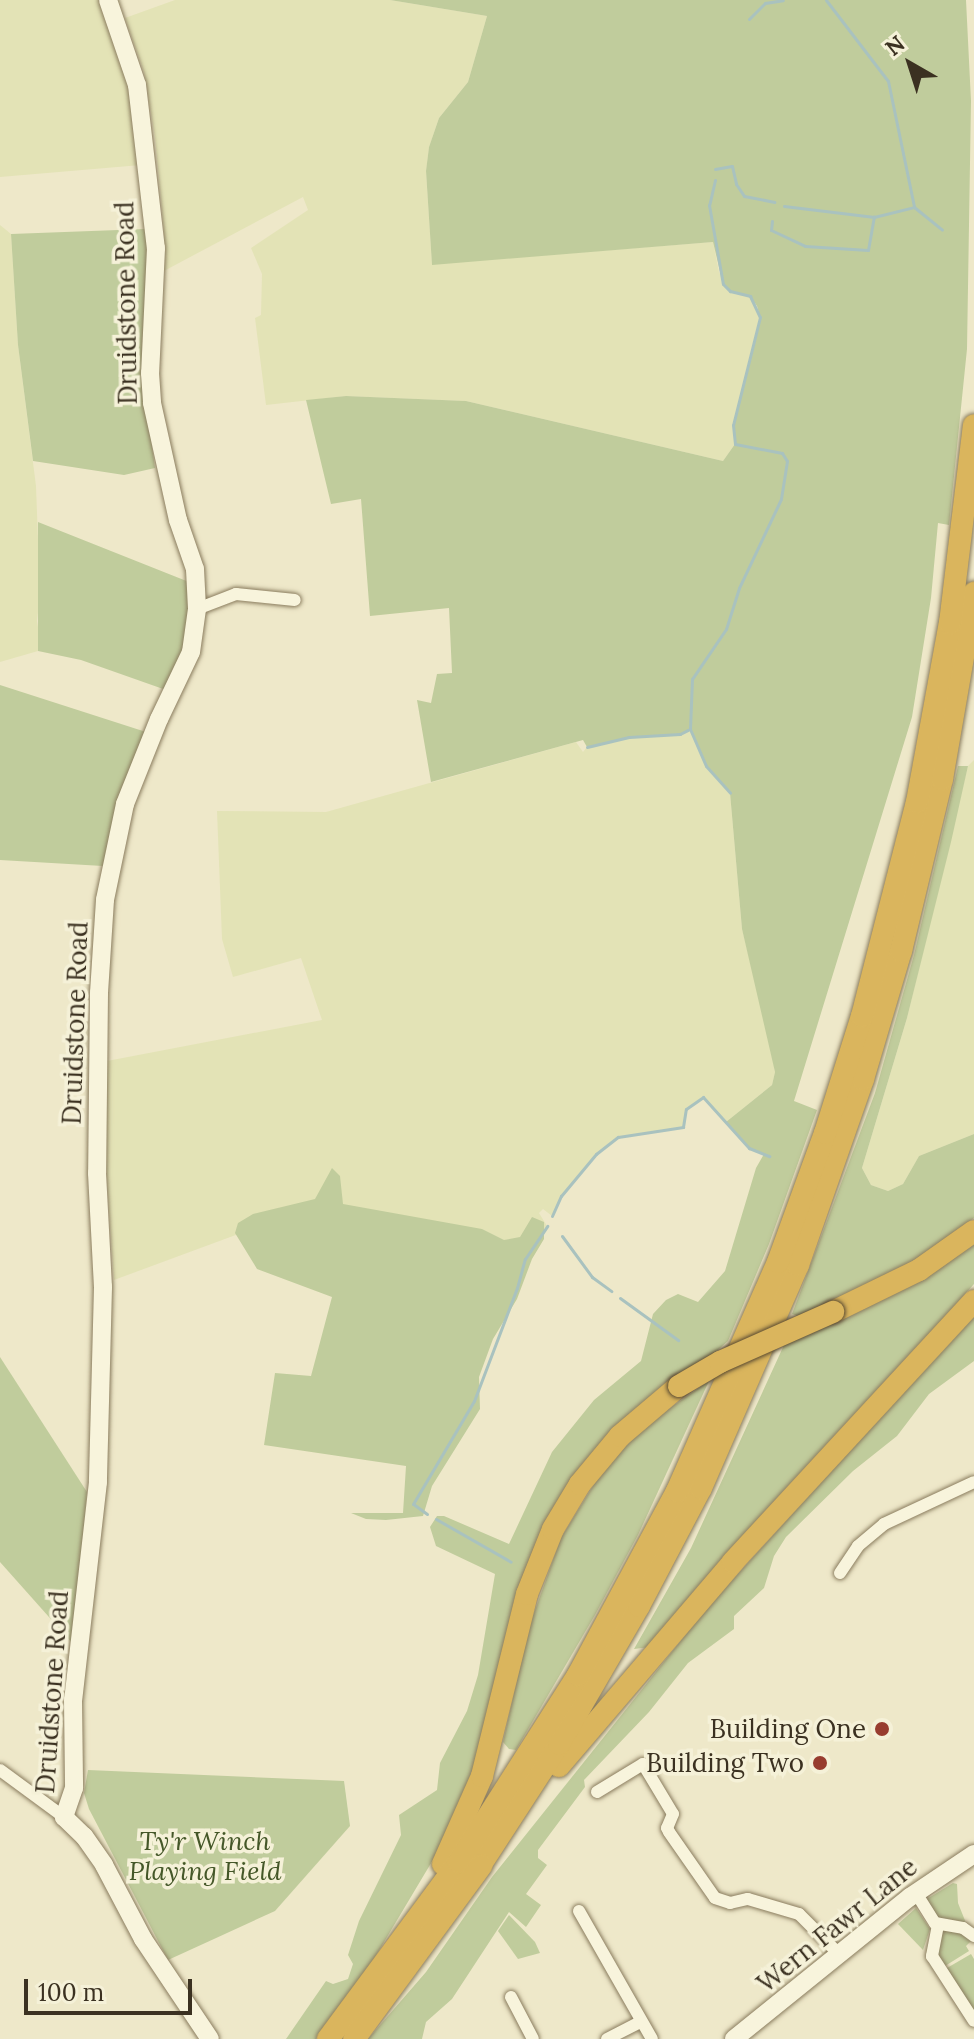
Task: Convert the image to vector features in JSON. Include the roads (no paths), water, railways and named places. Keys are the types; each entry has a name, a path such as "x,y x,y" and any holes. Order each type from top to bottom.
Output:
{"highway":[{"path":"328,2039 397,1950 528,1757 613,1614 677,1491 778,1262 844,1075 905,854 950,623 974,425"},
{"path":"474,1875 559,1744 639,1606 701,1488 798,1265 863,1079 901,951 942,779 974,593"},
{"path":"397,1950 447,1858 482,1776 527,1594 553,1529 580,1484 610,1447 679,1386 720,1362 919,1270 974,1231"},
{"path":"354,2039 474,1875 572,1750 724,1572 974,1301"}],"street":[{"name":"Druidstone Road","path":"108,0 137,85 156,248 150,373 152,403 178,520 195,569 197,609 191,652 125,804 105,900 99,993 97,1173 103,1287 98,1482 73,1700 74,1788 64,1817 84,1836 104,1865 200,2036"},
{"path":"197,609 236,594 295,600"},
{"path":"840,1573 858,1546 884,1524 974,1482"},
{"path":"597,1792 643,1764 673,1814 669,1832 715,1898 730,1903 748,1899 799,1914 841,1956"},
{"path":"0,1770 64,1817"},
{"name":"Wern Fawr Lane","path":"734,2039 916,1893 974,1854"},
{"path":"916,1893 938,1925 963,1928 974,1936"},
{"path":"579,1911 652,2039"},
{"path":"938,1925 932,1942 932,1956 974,2021"},
{"path":"511,1997 533,2039"},
{"path":"607,2039 640,2022"}],"waterway":[{"path":"749,19 765,3 783,0"},
{"path":"826,0 888,81 914,207 942,230"},
{"path":"715,169 732,166 736,184 744,196 774,202"},
{"path":"715,180 709,205 723,284 730,291 750,296 760,317 733,425 735,444 782,453 787,461 781,499 739,588 726,629 692,679 690,729 706,766 730,793"},
{"path":"784,206 874,217 914,207"},
{"path":"772,221 771,230 805,246 868,250 874,217"},
{"path":"587,747 629,737 680,734 688,730"},
{"path":"552,1216 561,1196 596,1154 618,1137 683,1127 686,1109 703,1097 749,1148 769,1156"},
{"path":"427,1514 413,1504 474,1401 525,1259 547,1226"},
{"path":"562,1236 592,1277 611,1291"},
{"path":"620,1298 678,1340"},
{"path":"436,1519 511,1562"}],"place":[{"name":"Building One","path":"882,1729"},
{"name":"Building Two","path":"820,1763"}],"park label":[{"name":"Ty'r Winch Playing Field","path":"205,1856"}]}
